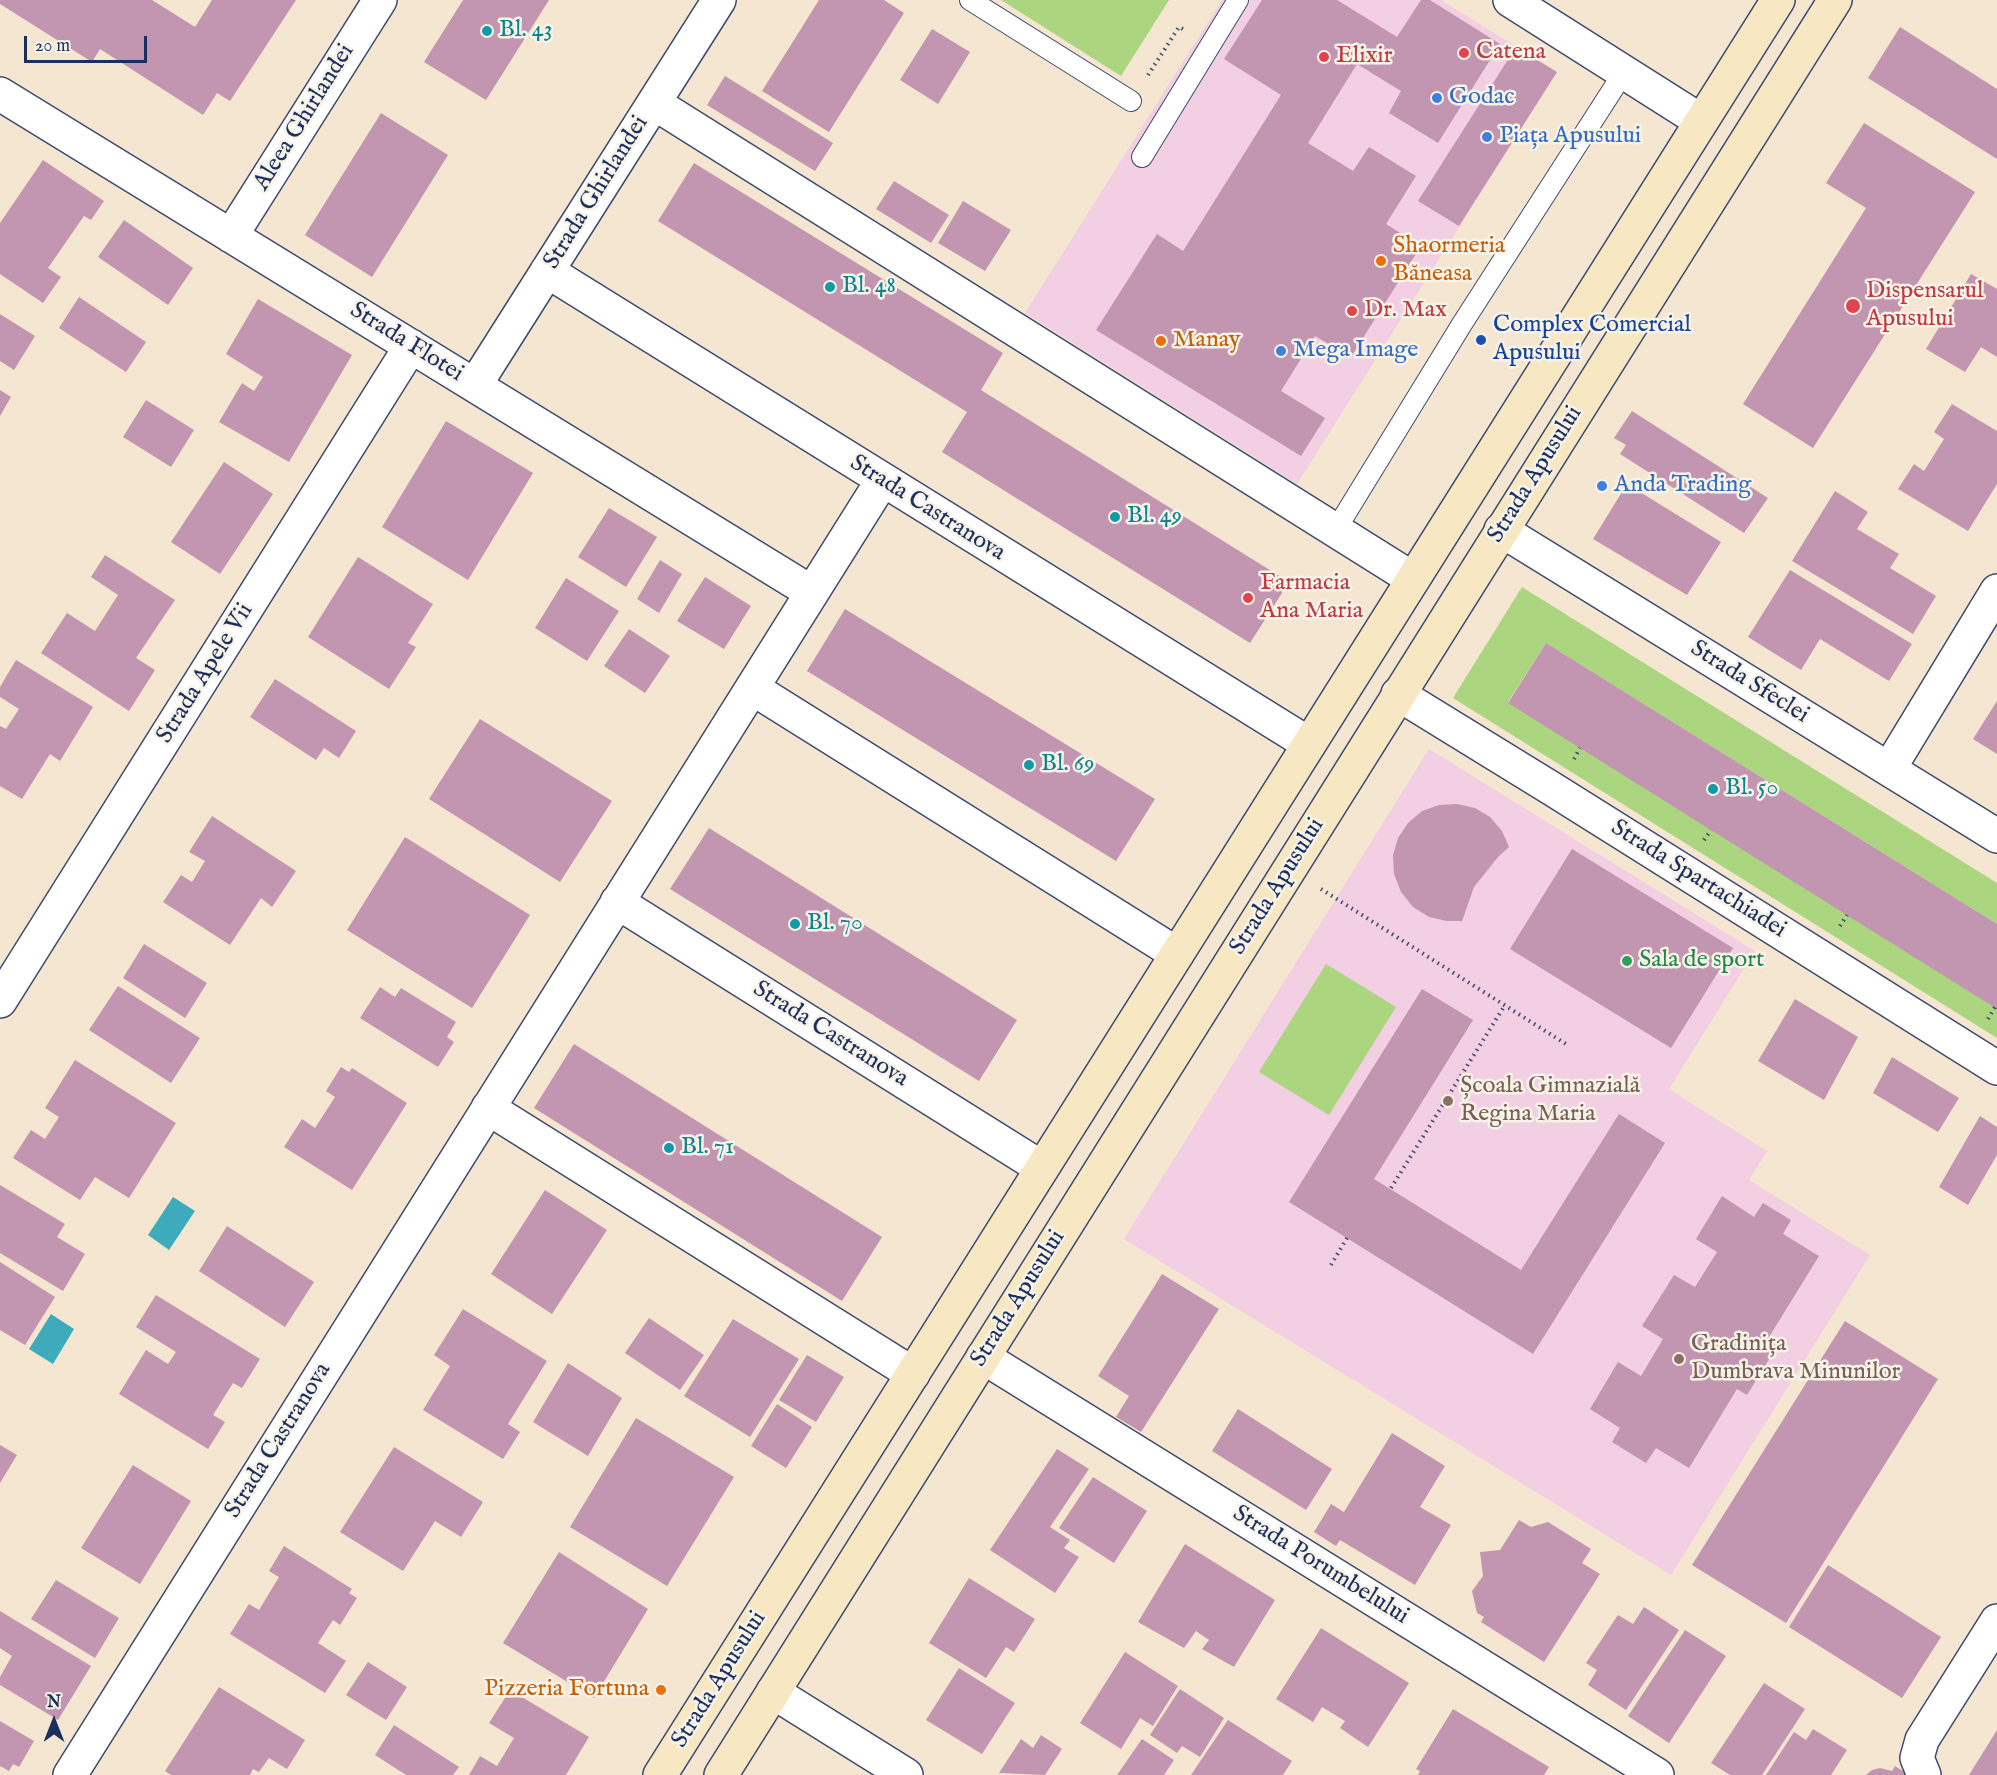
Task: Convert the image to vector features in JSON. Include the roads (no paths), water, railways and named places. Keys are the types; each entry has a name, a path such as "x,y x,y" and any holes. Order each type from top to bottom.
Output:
{"main road":[{"name":"Strada Apusului","path":"660,1775 1778,0"},
{"name":"Strada Apusului","path":"721,1775 1835,0"},
{"path":"1701,121 1743,147"},
{"path":"1461,503 1501,530"},
{"path":"1413,579 1454,605"},
{"path":"1042,1168 1084,1194"},
{"path":"913,1374 956,1400"}],"street":[{"name":"Aleea Ghirlandei","path":"231,236 380,0"},
{"name":"Strada Ghirlandei","path":"475,385 720,0"},
{"path":"1509,0 1701,121"},
{"name":"Strada Flotei","path":"3,102 231,236 812,592"},
{"path":"654,103 1413,579"},
{"name":"Strada Castranova","path":"547,272 1309,744"},
{"name":"Strada Apele Vii","path":"0,1001 411,346"},
{"name":"Strada Castranova","path":"70,1775 882,481"},
{"name":"Strada Sfeclei","path":"1501,530 1997,837"},
{"path":"1889,769 1997,591"},
{"path":"752,688 1177,954"},
{"name":"Strada Spartachiadei","path":"1398,694 1997,1068"},
{"name":"Strada Castranova","path":"617,902 1042,1168"},
{"path":"488,1108 913,1374"},
{"name":"Strada Porumbelului","path":"982,1357 1657,1775"},
{"path":"1924,1775 1917,1758 1922,1740 1997,1621"},
{"path":"773,1692 906,1775"}],"lane":[{"path":"970,0 1131,101"},
{"path":"1142,157 1238,0"},
{"path":"1335,531 1462,324 1624,72"}],"water":[{"path":"173,1197 195,1211 169,1250 148,1235"},
{"path":"51,1314 74,1329 53,1364 29,1349"}],"place":[{"name":"Bl. 43","path":"487,31"},
{"name":"Catena","path":"1464,53"},
{"name":"Elixir","path":"1324,57"},
{"name":"Godac","path":"1437,98"},
{"name":"Piața Apusului","path":"1487,137"},
{"name":"Shaormeria Băneasa","path":"1381,261"},
{"name":"Bl. 48","path":"830,287"},
{"name":"Dispensarul Apusului","path":"1853,306"},
{"name":"Dr. Max","path":"1352,311"},
{"name":"Complex Comercial Apusului","path":"1481,340"},
{"name":"Manay","path":"1161,341"},
{"name":"Mega Image","path":"1281,351"},
{"name":"Anda Trading","path":"1602,486"},
{"name":"Bl. 49","path":"1115,517"},
{"name":"Farmacia Ana Maria","path":"1248,598"},
{"name":"Bl. 69","path":"1029,765"},
{"name":"Bl. 50","path":"1713,789"},
{"name":"Bl. 70","path":"795,924"},
{"name":"Sala de sport","path":"1627,961"},
{"name":"Școala Gimnazială Regina Maria","path":"1448,1101"},
{"name":"Bl. 71","path":"669,1148"},
{"name":"Gradinița Dumbrava Minunilor","path":"1679,1359"},
{"name":"Pizzeria Fortuna","path":"661,1690"}]}
